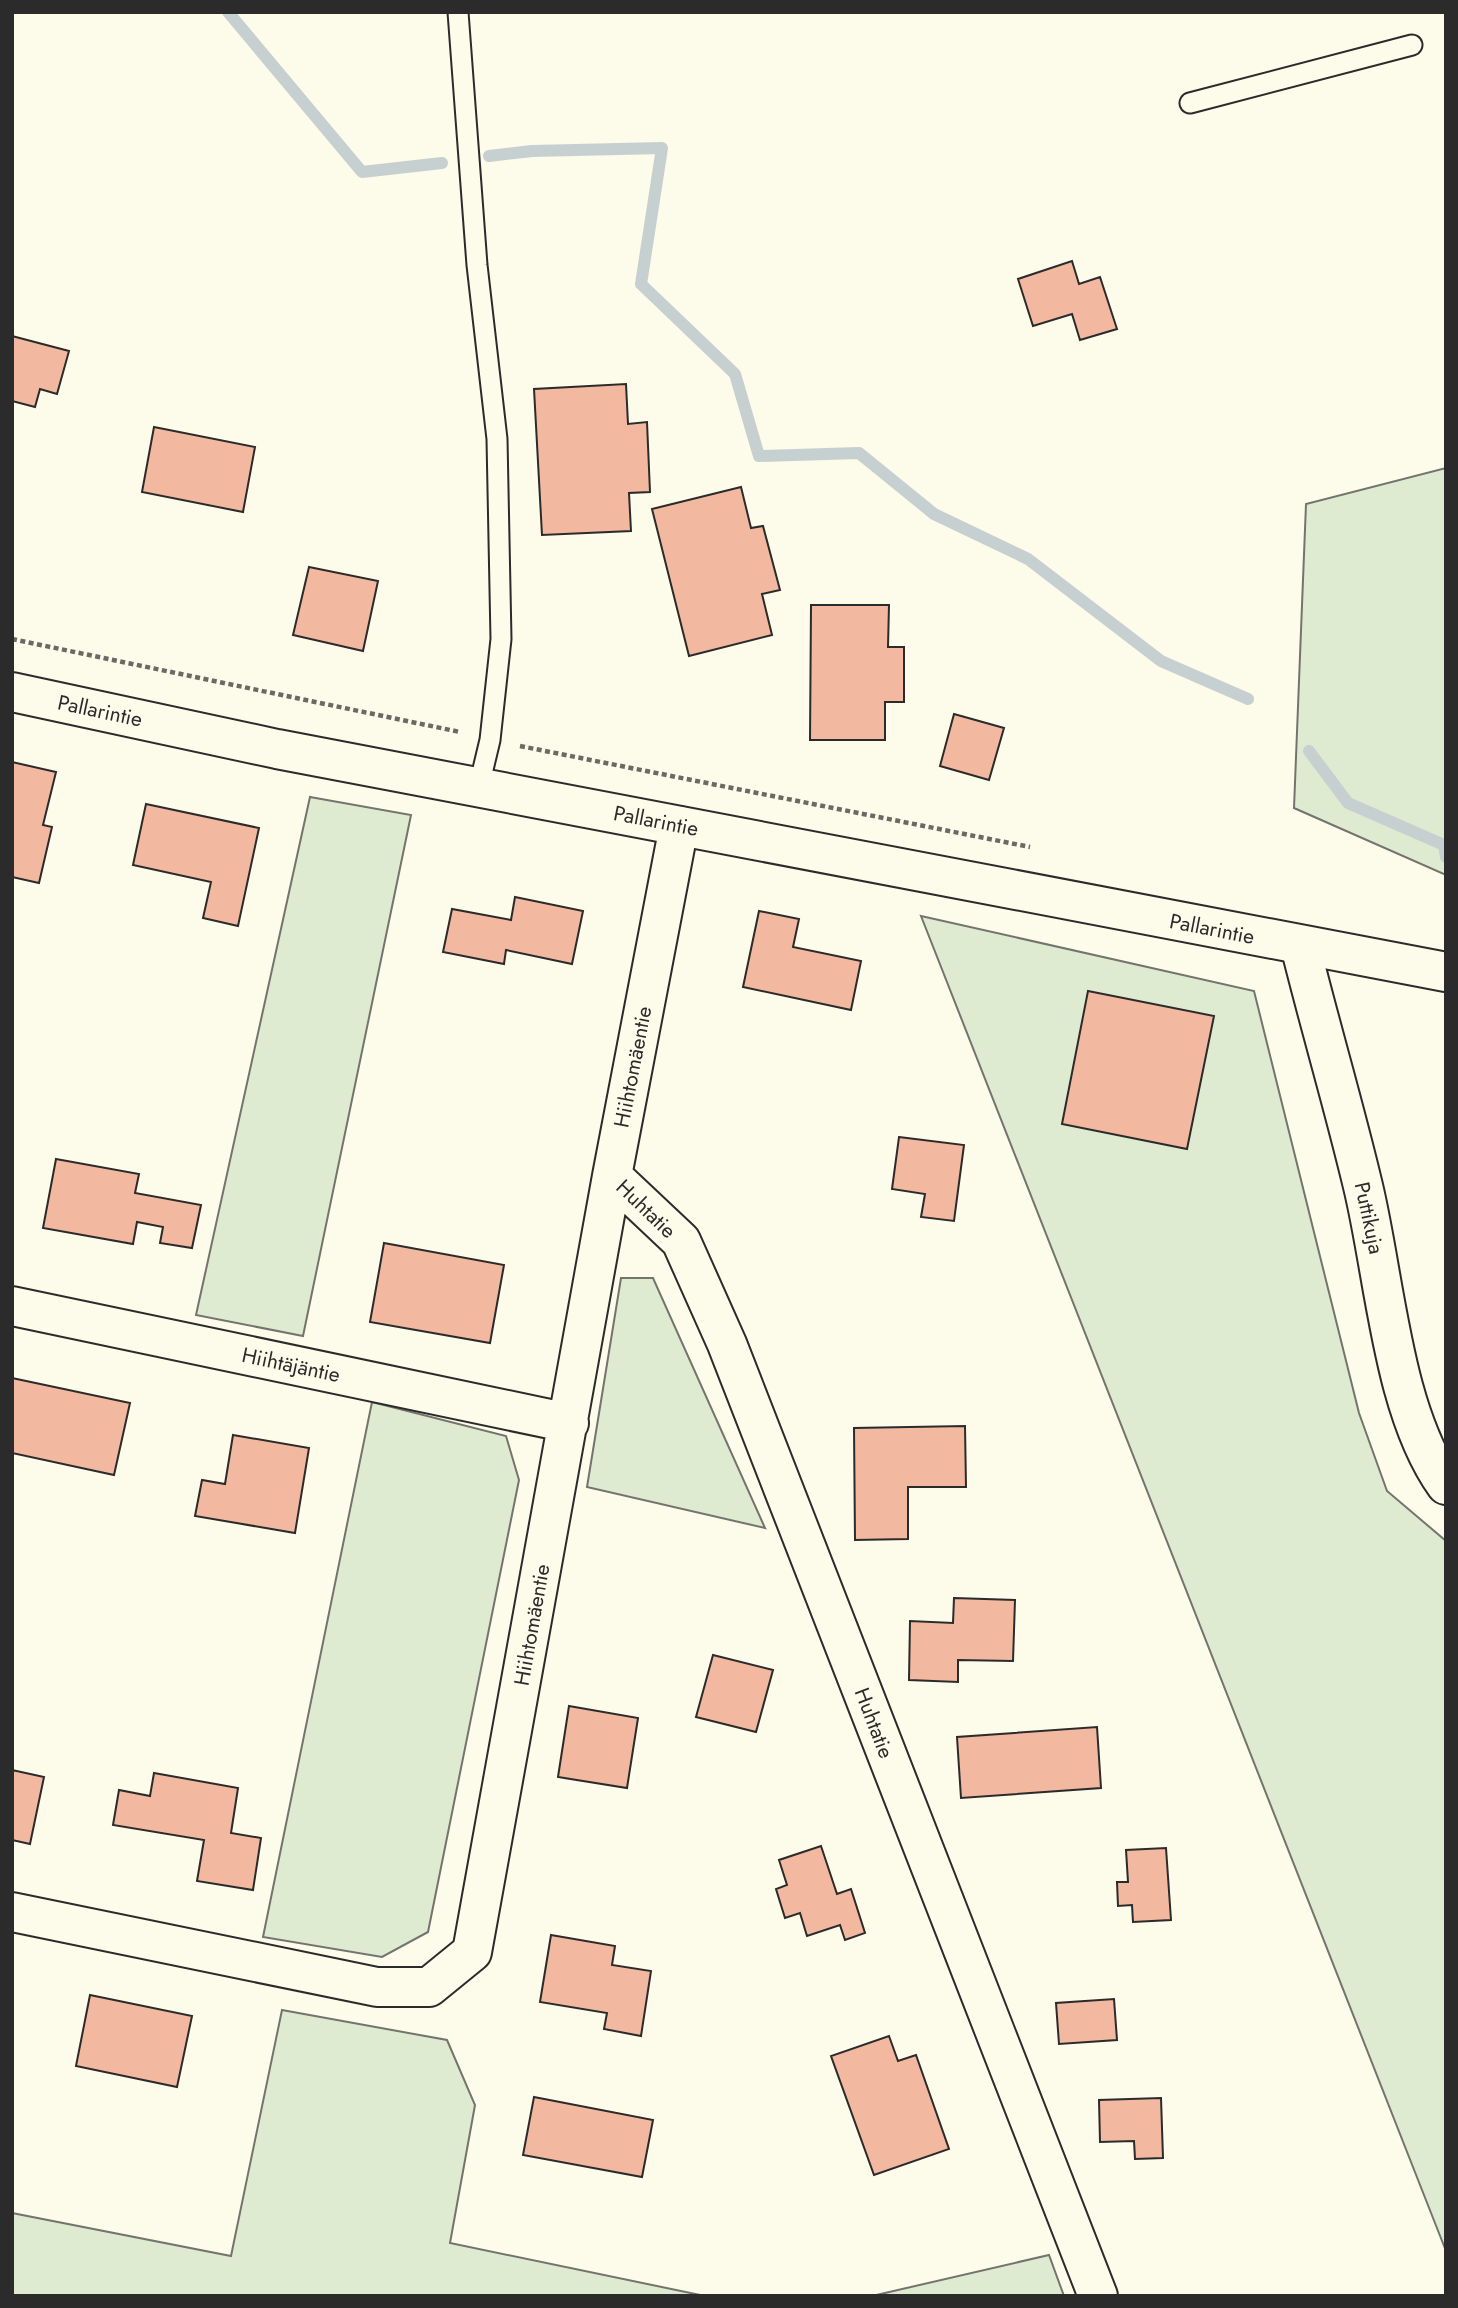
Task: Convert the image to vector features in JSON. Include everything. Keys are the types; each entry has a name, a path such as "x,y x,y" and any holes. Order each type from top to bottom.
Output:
{"street":[{"name":"Pallarintie","path":"12,692 277,749 1446,972"},
{"name":"Hiihtomäentie","path":"12,1912 376,1987 429,1987 472,1952 612,1176 679,826"},
{"name":"Puttikuja","path":"1300,945 1364,1187 1411,1418 1435,1470 1446,1485"},
{"name":"Huhtatie","path":"612,1176 681,1241 727,1344 1098,2296"},
{"name":"Hiihtäjäntie","path":"12,1306 569,1423"}],"lane":[{"path":"458,12 477,265 497,439 500,639 489,740 479,786"},
{"path":"1190,103 1412,45"}],"path":[{"path":"12,639 408,719 489,740 1036,848"}],"green space":[{"path":"1446,468 1446,875 1294,808 1306,504"},
{"path":"310,797 411,815 303,1336 196,1315"},
{"path":"921,916 1254,991 1359,1413 1387,1491 1446,1541 1446,2251"},
{"path":"621,1278 653,1278 765,1528 587,1487"},
{"path":"372,1402 506,1436 519,1480 428,1932 382,1957 263,1937"},
{"path":"282,2010 447,2040 475,2105 450,2243 705,2296 12,2296 12,2213 231,2256"},
{"path":"1049,2255 1064,2296 872,2296"}],"building":[{"path":"1072,261 1079,284 1100,277 1117,329 1080,340 1072,314 1033,326 1018,279"},
{"path":"12,336 69,351 57,394 40,389 35,407 12,401"},
{"path":"626,384 628,424 647,422 650,492 629,493 631,531 542,535 534,389"},
{"path":"154,427 255,447 243,512 142,492"},
{"path":"741,487 751,528 763,526 780,590 762,594 772,635 689,656 652,509"},
{"path":"309,567 378,581 363,651 293,635"},
{"path":"811,605 889,605 888,647 904,647 904,702 885,702 885,740 810,740"},
{"path":"954,714 1004,728 989,780 940,766"},
{"path":"12,762 56,772 43,825 52,827 39,883 12,877"},
{"path":"146,804 259,828 238,926 203,918 211,882 133,865"},
{"path":"515,897 583,911 572,964 506,950 504,964 443,952 452,909 511,920"},
{"path":"759,911 799,919 793,947 861,961 851,1010 743,987"},
{"path":"1088,991 1214,1016 1187,1149 1062,1124"},
{"path":"899,1137 964,1145 954,1221 921,1217 925,1194 892,1189"},
{"path":"56,1159 139,1174 135,1193 201,1205 192,1248 160,1243 163,1227 137,1222 133,1244 43,1228"},
{"path":"384,1243 504,1265 490,1343 370,1322"},
{"path":"12,1378 130,1403 114,1475 12,1453"},
{"path":"965,1426 966,1487 908,1487 908,1539 855,1540 854,1428"},
{"path":"233,1435 309,1448 295,1533 195,1516 202,1480 225,1484"},
{"path":"954,1598 1015,1600 1013,1661 958,1660 958,1682 909,1680 910,1621 953,1623"},
{"path":"713,1655 773,1670 756,1732 696,1717"},
{"path":"569,1706 638,1718 627,1788 558,1777"},
{"path":"1097,1727 1101,1788 961,1798 957,1737"},
{"path":"12,1770 44,1777 30,1844 12,1840"},
{"path":"154,1773 238,1788 231,1833 261,1838 253,1890 197,1881 204,1840 113,1825 119,1790 150,1796"},
{"path":"821,1846 837,1894 851,1889 865,1933 845,1940 840,1925 807,1936 800,1913 785,1918 776,1889 787,1885 779,1860"},
{"path":"1166,1848 1171,1920 1133,1922 1132,1905 1118,1906 1117,1882 1128,1882 1126,1850"},
{"path":"551,1935 615,1946 612,1965 651,1971 641,2036 604,2029 607,2013 540,2002"},
{"path":"90,1995 192,2016 177,2087 76,2066"},
{"path":"1114,1999 1117,2040 1059,2044 1056,2003"},
{"path":"889,2036 898,2061 916,2055 949,2149 874,2175 831,2056"},
{"path":"534,2097 653,2120 642,2177 523,2155"},
{"path":"1161,2098 1163,2158 1135,2159 1134,2141 1100,2142 1099,2100"}],"waterway":[{"path":"228,12 362,172 442,163"},
{"path":"489,156 532,151 662,148 641,284 735,374 759,456 859,453 934,514 1028,559 1161,661 1248,699"},
{"path":"1309,751 1348,803 1444,845 1446,857"}]}
